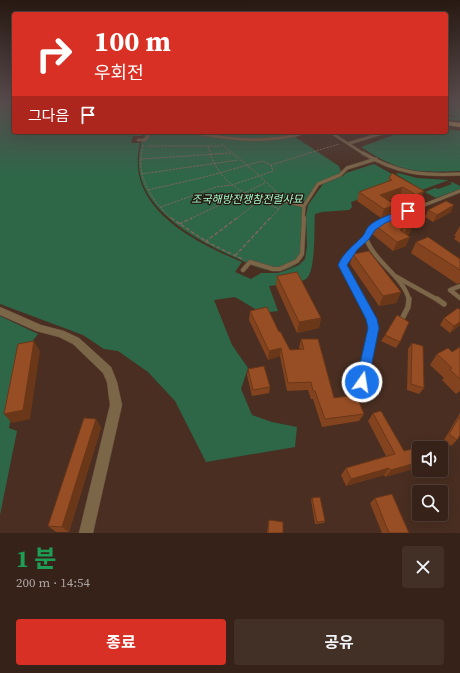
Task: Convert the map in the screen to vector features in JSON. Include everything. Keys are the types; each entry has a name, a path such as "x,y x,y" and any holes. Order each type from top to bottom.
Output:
{"street":[{"path":"346,142 365,134"},
{"path":"346,142 380,134"},
{"path":"0,311 39,328 61,334 76,341 107,370 112,382 116,405 86,533"}],"lane":[{"path":"138,140 145,140 149,134"},
{"path":"198,134 257,141 302,134"},
{"path":"333,134 394,168 410,173 430,175 460,174"},
{"path":"221,145 222,138"},
{"path":"243,270 250,262 273,269 280,269 297,261 302,254 304,206 320,182 340,175 347,168 376,159"},
{"path":"362,382 373,328 371,319 343,265 345,259 354,248 366,238 372,228 383,221 460,191"},
{"path":"286,201 304,206"},
{"path":"383,221 389,226"},
{"path":"366,238 369,247 393,275 409,297 410,307 402,319"},
{"path":"393,275 426,292 444,304"},
{"path":"460,286 450,290 460,298"}],"path":[{"path":"145,140 140,159 141,174 148,190 161,207 179,224 205,242 250,262"},
{"path":"148,190 205,177 218,172 262,161 271,165 346,142"},
{"path":"143,146 221,145 253,170 286,201 236,256"},
{"path":"208,146 208,154 212,164 232,185 243,193 279,209"},
{"path":"140,159 230,153"},
{"path":"141,174 239,160"},
{"path":"161,207 216,188 232,185 273,171 271,165"},
{"path":"179,224 266,182"},
{"path":"205,242 259,201 276,191"}],"green space":[{"path":"0,127 12,127 12,134 145,134 142,136 133,136 131,143 140,143 138,166 142,186 152,203 167,219 184,232 203,244 242,262 235,272 251,279 261,273 278,273 290,269 299,265 305,259 307,246 306,216 308,205 323,184 343,176 346,173 374,164 399,178 397,186 351,202 352,207 349,210 315,214 313,259 309,275 302,281 269,286 278,311 262,313 235,297 214,300 232,345 248,368 241,389 252,415 272,422 297,427 295,447 206,462 175,401 148,372 118,351 104,349 83,335 0,304"},
{"path":"448,129 460,131 460,171 430,172 408,169 386,162 361,147 397,134 448,134"},
{"name":"조국해방전쟁참전렬사묘","path":"146,134 288,134 284,135 292,135 339,166 342,175 321,183 310,197 305,211 305,245 301,259 295,265 287,269 273,271 266,270 216,248 183,229 154,203 144,187 139,169 140,150"},
{"path":"398,173 417,178 449,180 422,190 396,174"},
{"path":"450,182 460,186 460,189 436,198 425,192 452,184"},
{"path":"0,316 38,334 24,352 9,428 17,431 0,515"}],"building":[{"path":"392,173 424,191 416,195 403,187 380,195 395,205 384,209 359,192 392,180 389,178"},
{"path":"446,201 454,205 437,215 428,210"},
{"path":"400,212 407,217 403,219 413,226 407,229 406,226 393,216"},
{"path":"389,219 403,229 400,230 410,237 397,242 375,225"},
{"path":"428,237 460,259 460,270 416,242"},
{"path":"369,251 401,292 383,296 353,254"},
{"path":"297,272 321,318 299,322 277,276"},
{"path":"267,307 279,332 280,331 290,350 304,349 301,339 318,339 334,398 356,395 364,414 325,419 315,391 313,391 311,382 288,383 281,348 269,351 250,311"},
{"path":"458,308 460,310 460,322 454,326 444,318"},
{"path":"397,315 409,322 400,342 385,335"},
{"path":"34,341 23,410 4,414 18,344"},
{"path":"412,343 423,346 424,388 411,384"},
{"path":"460,347 460,379 450,370 452,368 437,354 448,348 452,352"},
{"path":"264,366 270,387 253,390 248,369"},
{"path":"381,411 404,451 412,449 412,464 391,470 389,468 351,479 346,468 395,454 373,413"},
{"path":"460,416 460,435 457,440 449,434"},
{"path":"84,418 96,419 62,527 48,526"},
{"path":"392,494 409,533 389,533 375,498"},
{"path":"320,497 325,521 317,522 312,498"},
{"path":"269,520 283,522 283,533 268,533"}],"route":[{"path":"362,382 373,328 371,319 343,265 345,259 354,248 366,238 372,228 383,221 408,211"}]}
